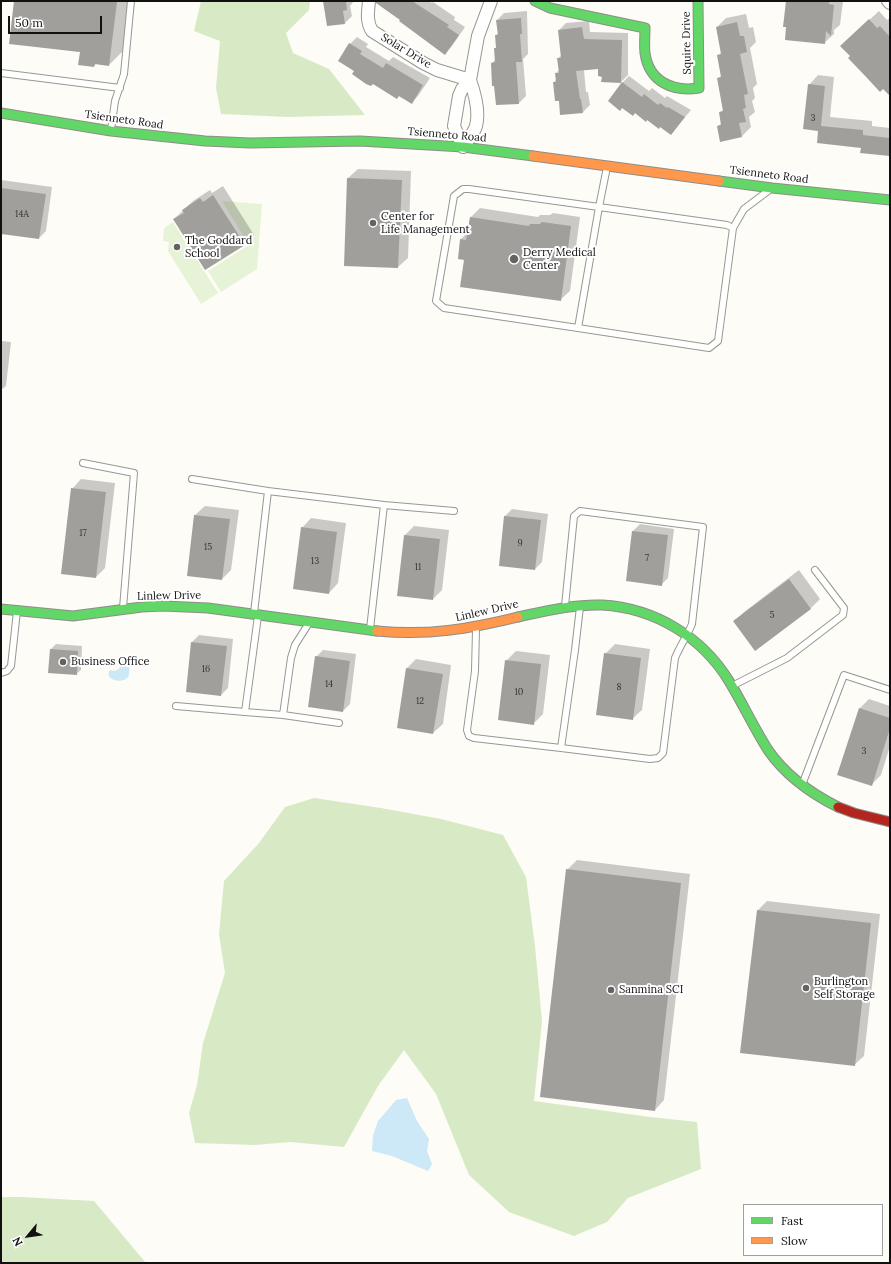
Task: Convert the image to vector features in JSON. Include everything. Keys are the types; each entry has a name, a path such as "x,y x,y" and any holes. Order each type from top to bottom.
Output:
{"street":[{"name":"Solar Drive","path":"369,1 367,19 368,25 372,31 437,70 470,80"},
{"path":"463,147 476,127 477,112 474,91 470,80 478,36 491,1"},
{"name":"Squire Drive","path":"535,1 550,8 646,28 645,53 649,68 663,83 673,88 685,90 699,88 698,1"},
{"path":"463,147 454,126 459,96 462,89 470,80"},
{"name":"Tsienneto Road","path":"1,113 110,131 175,138 250,143 360,141 463,147 772,188 890,200"},
{"name":"Linlew Drive","path":"1,609 73,616 142,607 186,606 392,633 430,633 476,628 565,606 610,606 629,609 662,620 688,636 713,658 724,672 770,752 784,770 801,786 820,799 840,809 890,822"}],"lane":[{"path":"110,131 116,101 124,74 131,1"},
{"path":"1,73 120,88"},
{"path":"578,328 607,165"},
{"path":"733,228 727,225 463,189 454,196 436,302 444,308 709,348 718,341 733,228 744,209 772,188"},
{"path":"83,463 134,473 123,610"},
{"path":"192,479 268,491 384,505 454,511"},
{"path":"245,712 268,491"},
{"path":"370,630 384,505"},
{"path":"476,628 475,671 467,730 469,736 474,738 650,759 658,758 663,752 675,658 678,648 688,636 692,624 703,527 580,511 574,516 565,606"},
{"path":"732,686 787,658 843,616 844,608 815,570"},
{"path":"561,748 580,605"},
{"path":"1,673 7,671 11,666 17,611"},
{"path":"283,715 290,658 295,645 310,622"},
{"path":"801,786 844,675 890,690"},
{"path":"176,706 283,715 339,724"}],"green space":[{"path":"201,1 310,1 309,10 286,33 293,53 329,69 365,115 287,117 221,114 216,88 220,41 194,31"},
{"path":"222,201 262,204 257,269 221,292 208,271 249,245"},
{"path":"173,222 218,293 201,304 168,251 169,242 163,241 164,228"},
{"path":"314,798 441,819 503,835 526,877 535,946 542,1021 534,1101 697,1122 701,1169 628,1198 607,1222 574,1236 509,1212 469,1175 436,1094 404,1050 378,1086 344,1147 290,1142 255,1145 195,1143 189,1113 197,1085 203,1043 225,973 219,934 224,881 259,843 285,807"},
{"path":"1,1197 94,1201 146,1263 1,1263"}],"water":[{"path":"127,658 129,661 128,677 122,681 111,678 109,676 110,670 114,671 119,669 123,660"},
{"path":"407,1098 417,1121 429,1139 427,1151 432,1164 428,1171 392,1156 372,1151 373,1135 378,1121 396,1100"}],"building":[{"path":"14,1 117,2 109,66 95,64 94,67 78,65 80,52 9,44"},
{"path":"323,1 346,1 347,10 343,11 345,24 327,26"},
{"path":"376,1 412,1 449,25 447,27 459,35 445,55 376,3"},
{"path":"786,1 829,1 829,4 834,5 831,36 826,31 825,44 785,40 786,27 783,27"},
{"path":"521,18 522,34 520,34 522,62 516,62 519,104 496,105 494,86 492,86 491,63 495,62 495,35 498,35 496,20"},
{"path":"869,19 877,28 880,26 890,37 890,96 883,89 880,92 848,58 850,56 840,46"},
{"path":"737,22 740,36 744,36 747,52 740,54 748,94 744,95 746,108 743,109 746,122 739,123 742,137 720,142 717,126 721,125 719,112 723,111 717,78 721,77 717,55 721,54 716,27"},
{"path":"582,27 584,39 622,40 621,83 601,82 602,77 598,76 598,69 576,71 583,113 560,115 559,101 555,101 553,82 556,82 555,73 559,73 557,58 561,58 558,30"},
{"path":"349,43 362,51 360,54 383,68 386,63 423,85 412,104 399,96 397,99 373,84 371,86 366,84 352,74 354,71 338,61"},
{"path":"622,82 642,97 644,94 658,105 660,103 685,117 671,135 660,127 659,129 647,120 646,122 635,113 633,116 622,108 620,111 608,101"},
{"path":"808,84 825,86 821,126 863,130 863,135 890,138 890,156 860,153 861,148 817,143 818,131 803,129"},
{"name":"Center for Life Management","path":"347,178 402,180 398,268 344,266"},
{"path":"1,188 46,194 39,239 1,234"},
{"path":"213,195 245,245 205,270 173,219 184,213 182,210 200,198 203,202"},
{"name":"Derry Medical Center","path":"470,217 529,226 530,224 540,224 542,222 571,226 561,301 460,287 464,260 458,259 460,239 466,240"},
{"path":"71,488 106,492 96,578 61,574"},
{"path":"194,515 230,519 222,580 187,576"},
{"path":"504,516 541,520 535,570 499,566"},
{"path":"301,527 337,532 329,594 293,589"},
{"path":"632,531 668,535 662,586 626,581"},
{"path":"404,535 440,539 433,600 397,596"},
{"path":"789,579 811,609 755,651 733,621"},
{"path":"191,642 227,646 221,696 186,692"},
{"name":"Business Office","path":"50,649 78,651 77,675 48,673"},
{"path":"604,653 641,658 633,720 596,715"},
{"path":"315,656 350,661 343,712 308,707"},
{"path":"505,660 541,664 534,725 498,720"},
{"path":"406,668 443,674 433,734 397,728"},
{"path":"859,708 890,718 890,728 872,786 837,775"},
{"name":"Sanmina SCI","path":"566,869 681,883 655,1111 540,1097"},
{"name":"Burlington Self Storage","path":"757,910 871,923 855,1066 740,1053"}],"traffic: fast":[{"path":"535,1 550,8 645,28 645,53 647,63 651,71 664,83 689,89 699,88 698,1"},
{"path":"1,113 111,131 205,141 250,143 360,141 463,147 533,156"},
{"path":"719,181 890,200"},
{"path":"518,617 570,607 602,605 622,607 640,612 675,628 691,638 718,665 729,681 768,750 783,768 808,790 838,807"},
{"path":"1,609 73,616 142,607 163,606 208,608 377,631"}],"traffic: slow":[{"path":"533,156 719,181"},
{"path":"377,631 414,633 431,632 465,628 518,617"}],"traffic: jam":[{"path":"838,807 854,813 890,822"}],"place":[{"name":"Center for Life Management","path":"373,223"},
{"name":"The Goddard School","path":"177,247"},
{"name":"Derry Medical Center","path":"514,259"},
{"name":"Business Office","path":"63,662"},
{"name":"Burlington Self Storage","path":"806,988"},
{"name":"Sanmina SCI","path":"611,990"}]}
